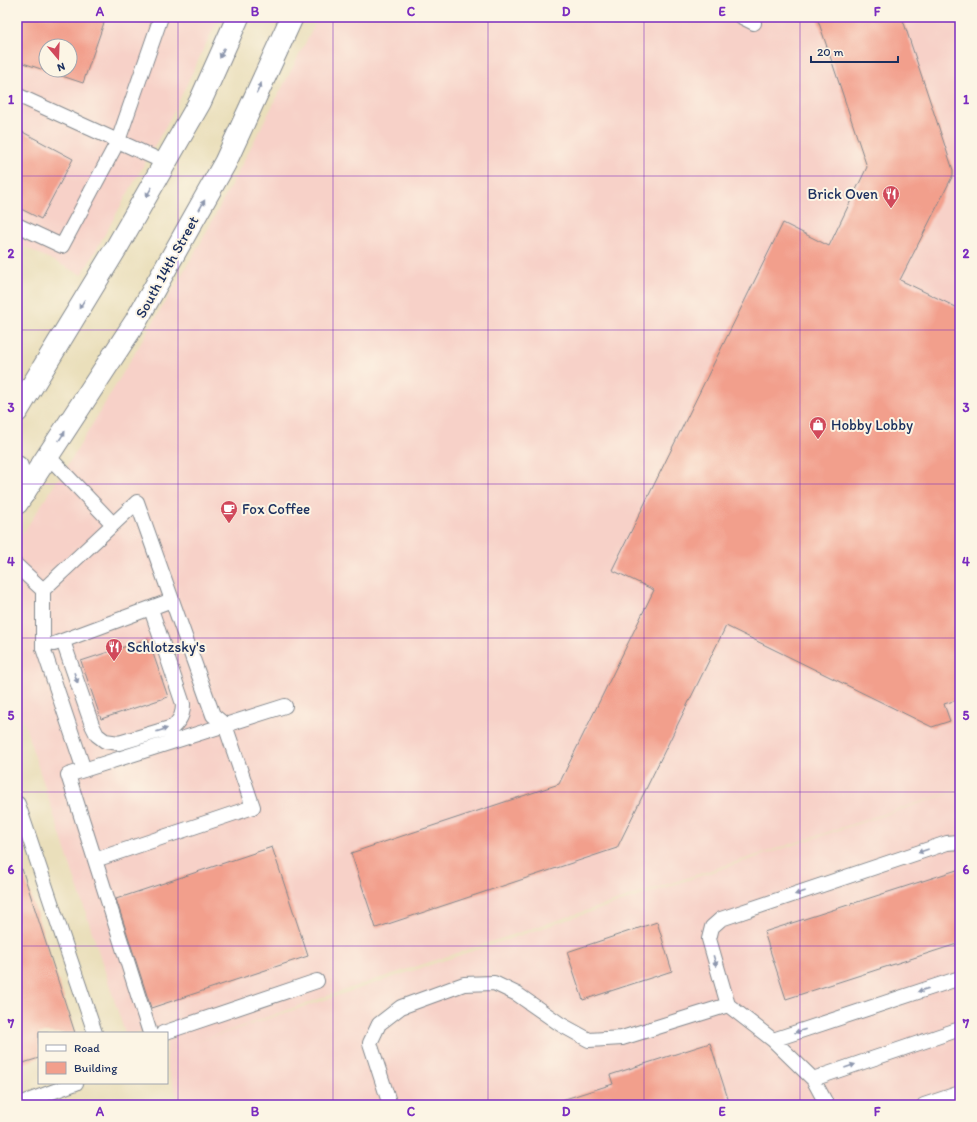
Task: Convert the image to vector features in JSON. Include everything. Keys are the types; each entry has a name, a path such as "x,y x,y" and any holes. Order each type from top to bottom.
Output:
{"main road":[{"path":"17,411 166,163 200,102 238,17"},
{"name":"South 14th Street","path":"21,498 136,321 225,163 292,17"},
{"path":"17,467 21,498"}],"lane":[{"path":"17,225 62,246 118,141 161,17"},
{"path":"17,96 166,163"},
{"path":"48,456 113,524"},
{"path":"84,770 42,648 43,590 138,502 213,715 225,725 254,807 95,860"},
{"path":"17,566 43,590"},
{"path":"42,648 172,600"},
{"path":"63,641 97,736 105,741 119,744 173,726 179,721 183,714 183,704 151,609"},
{"path":"150,1032 68,775 285,706"},
{"path":"17,803 95,1032"},
{"path":"827,1105 813,1079 773,1040 728,1004 709,939 712,928 721,919 947,843 958,842 960,844"},
{"path":"773,1040 960,978"},
{"path":"166,1032 317,982"},
{"path":"390,1105 370,1043 379,1024 401,1008 464,984 494,984 517,994 560,1024 589,1040 622,1038 728,1004"},
{"path":"813,1079 960,1029"},
{"path":"17,1105 73,1084"},
{"path":"924,1105 960,1093"}],"shaded area":[{"path":"17,17 219,17 173,113 82,275 17,243"},
{"path":"319,17 960,17 960,789 350,988 191,1044 960,790 960,1105 180,1105 168,1070 168,1032 125,1032 17,702 17,542 74,455 201,242"}],"building":[{"path":"17,17 106,17 83,83 68,78 78,78 78,38 38,38 38,68 17,61"},
{"name":"Hobby Lobby","path":"817,17 902,17 953,170 953,175 900,280 960,309 960,699 944,704 950,721 932,727 726,626 617,848 376,928 351,853 559,784 654,590 612,570 783,223 829,246 867,167"},
{"path":"17,129 73,159 41,219 17,207"},
{"path":"148,639 168,697 101,719 81,661"},
{"path":"272,847 308,956 151,1008 116,899"},
{"path":"22,869 75,1032 38,1032 38,1058 17,1065 17,870"},
{"path":"960,869 960,943 786,999 764,932"},
{"path":"657,922 672,971 583,1000 567,952"},
{"path":"710,1043 730,1105 563,1105 562,1100 613,1084 610,1075"}],"place":[{"name":"Brick Oven","path":"891,209"},
{"name":"Hobby Lobby","path":"818,440"},
{"name":"Fox Coffee","path":"229,524"},
{"name":"Schlotzsky's","path":"114,662"}]}
